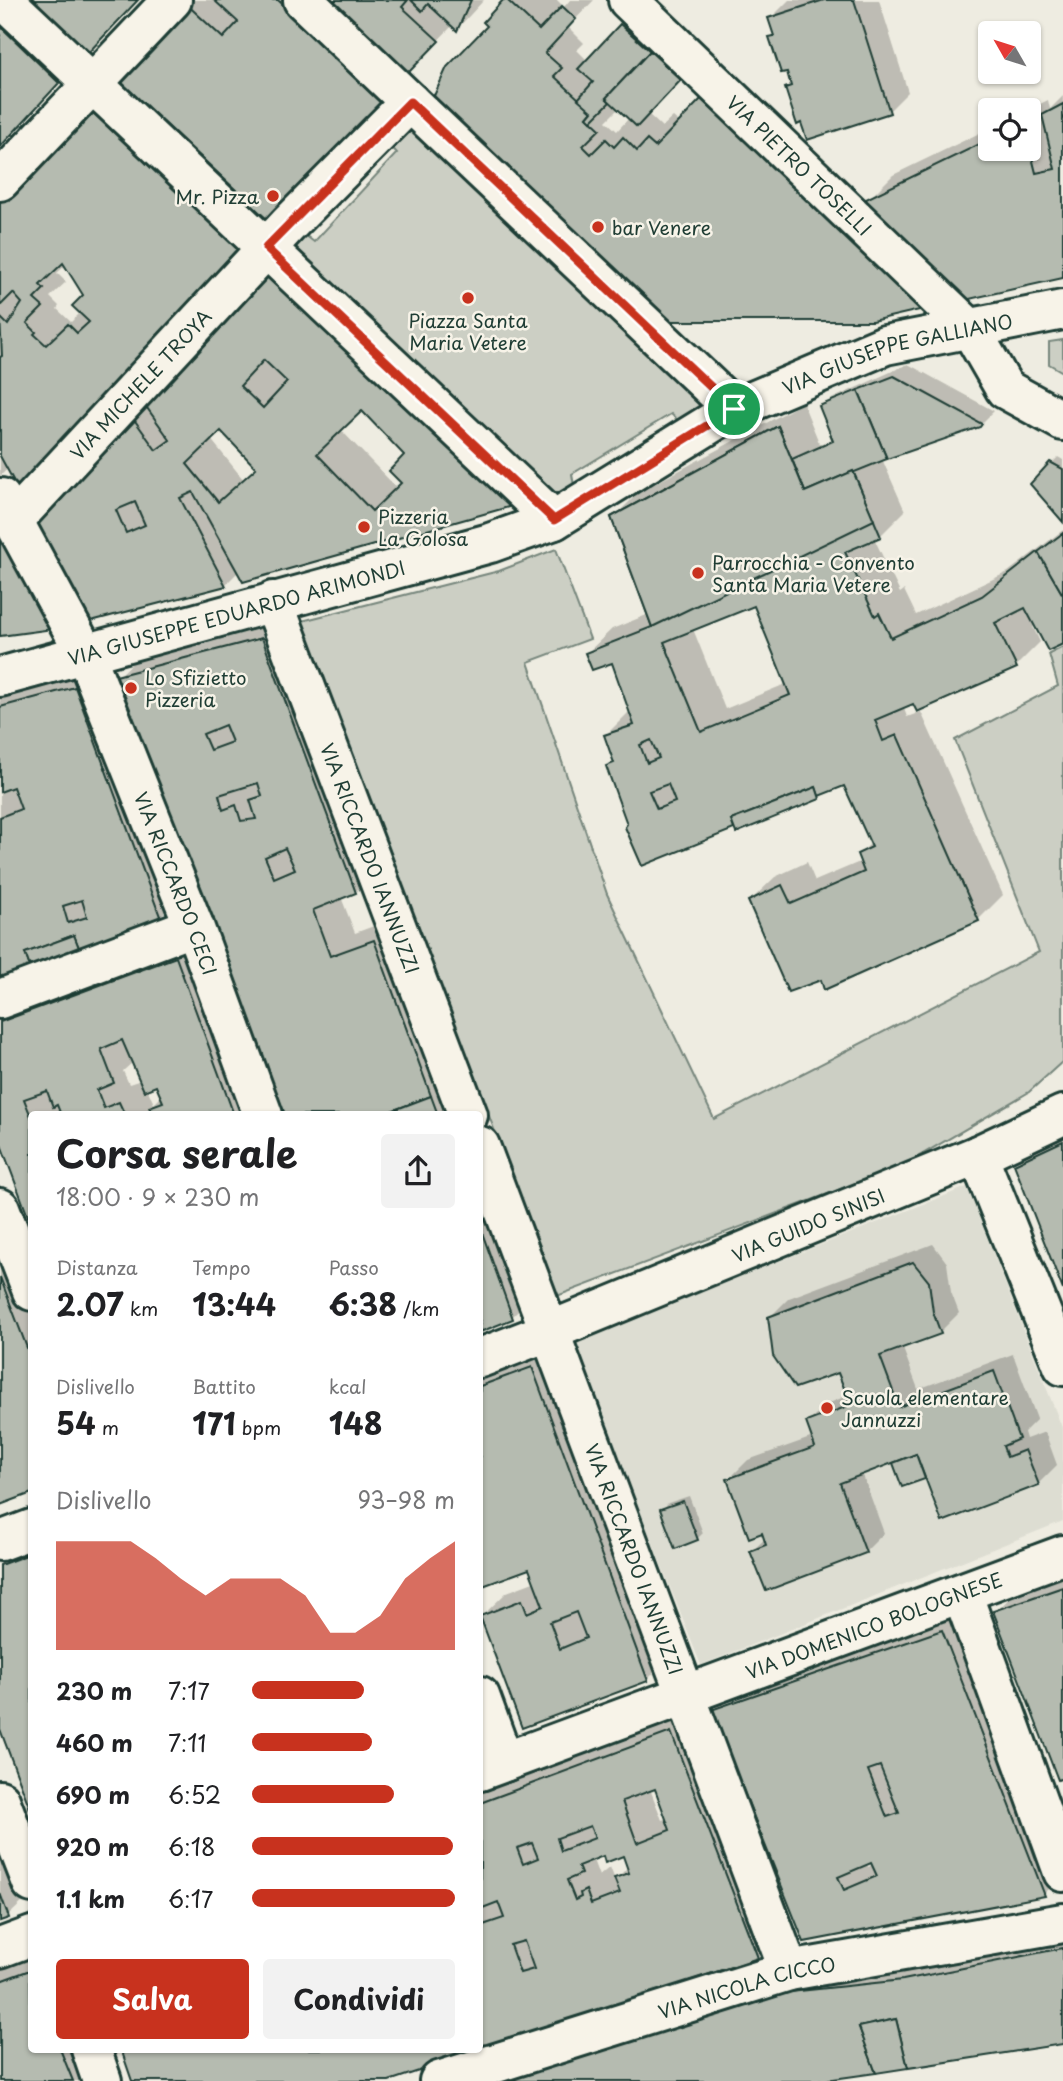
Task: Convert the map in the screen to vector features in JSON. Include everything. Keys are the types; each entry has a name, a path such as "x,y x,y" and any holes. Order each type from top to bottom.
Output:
{"street":[{"path":"4,0 554,520 734,409 303,0"},
{"path":"0,181 172,0"},
{"name":"VIA PIETRO TOSELLI","path":"628,0 971,330 1005,389 1063,421"},
{"path":"266,248 410,102"},
{"name":"VIA MICHELE TROYA","path":"5,510 266,248"},
{"name":"VIA GIUSEPPE GALLIANO","path":"734,409 885,345 1063,310"},
{"name":"VIA RICCARDO CECI","path":"5,510 85,653 194,926 262,1111"},
{"name":"VIA GIUSEPPE EDUARDO ARIMONDI","path":"0,677 490,543 554,520"},
{"name":"VIA RICCARDO IANNUZZI","path":"273,601 466,1111"},
{"path":"0,999 194,926"},
{"name":"VIA GUIDO SINISI","path":"483,1357 978,1155 1063,1115"},
{"name":"VIA RICCARDO IANNUZZI","path":"483,1154 789,1971"},
{"path":"978,1155 1063,1366"},
{"path":"0,1208 28,1281"},
{"path":"0,1541 28,1531"},
{"name":"VIA DOMENICO BOLOGNESE","path":"492,1767 1063,1555"},
{"path":"962,1593 1063,1872"},
{"path":"483,1714 492,1767"},
{"path":"0,1800 28,1873"},
{"name":"VIA NICOLA CICCO","path":"439,2081 789,1971 1063,1923"},
{"path":"0,1948 28,1938"},
{"path":"92,2053 102,2081"}],"shaded area":[{"path":"410,129 702,407 682,424 671,414 572,474 574,486 556,497 292,249 305,235 314,242 397,153 388,143 401,131"},
{"path":"1063,340 1063,372 1049,364 1049,342"},
{"path":"556,549 590,639 528,662 607,894 714,1119 1039,952 955,740 1058,686 1049,654 1063,647 1063,1061 1029,1092 902,1166 557,1296 302,621 499,571"},
{"name":"Scuola elementare Jannuzzi","path":"967,1187 1063,1430 1063,1521 701,1665 573,1343"}],"building":[{"path":"33,0 138,0 88,53"},
{"path":"182,0 223,38 238,22 214,0 278,0 388,103 270,222 112,74"},
{"path":"330,0 408,0 402,7 439,41 408,73"},
{"path":"411,0 471,0 457,31 428,4 422,11"},
{"path":"503,0 507,0 539,30 562,6 576,19 545,53 562,68 554,76 592,111 587,117 600,129 583,146 591,154 606,139 614,147 623,137 637,151 647,140 655,147 701,99 924,309 872,321 670,321 433,98 447,67 487,26 483,22"},
{"path":"824,0 854,0 890,113 807,140 801,123 797,125 785,88 791,86 787,72 781,73 769,37 774,36 768,18"},
{"path":"620,24 650,51 606,98 610,102 591,121 587,117 592,111 578,99 593,82 578,69"},
{"path":"0,26 59,83 0,147"},
{"path":"650,51 681,80 637,127 606,98"},
{"path":"1063,104 1063,278 965,300 866,199 978,145 978,161 1033,161 1036,173 1055,169 1042,115"},
{"path":"86,106 242,253 19,491 0,456 0,317 8,325 22,303 13,293 0,306 0,196","holes":["63,263 83,295 72,306 89,322 77,333 68,324 46,345 34,334 36,332 27,323 43,307 34,299 44,289 40,285"]},
{"path":"265,275 512,506 243,582 193,492 180,498 226,586 87,622 33,524 133,418 156,450 170,440 145,405","holes":["264,360 287,382 263,408 240,386","362,411 404,455 389,471 401,483 372,511 317,454","221,431 256,468 218,502 187,464","135,502 145,525 126,533 116,510"]},
{"path":"894,376 982,424 980,427 887,459 858,390"},
{"path":"858,390 887,459 805,492 792,459 833,441 819,406"},
{"path":"778,426 805,492 853,471 881,537 845,552 875,616 879,613 891,638 982,596 1038,552 1063,595 1063,644 1048,651 1025,608 995,623 1017,668 917,712 913,704 875,720 883,741 897,735 979,921 824,990 821,980 788,992 748,901 782,885 791,904 864,872 857,854 872,847 844,786 819,796 816,787 731,820 734,829 642,866 625,827 627,824 606,766 614,763 604,735 634,725 612,663 592,670 585,653 652,627 611,517","holes":["744,494 749,503 690,529 692,541 646,559 639,548 716,502 720,507","754,606 790,695 701,732 664,642","651,740 659,758 647,763 640,745","668,784 675,802 657,809 649,791"]},
{"name":"Parrocchia - Convento Santa Maria Vetere","path":"778,426 805,492 853,471 874,520 652,627 611,517"},
{"path":"1050,462 1063,469 1063,522 1030,484"},
{"path":"0,532 53,629 0,636"},
{"path":"1063,533 1063,595 1038,552"},
{"path":"262,638 356,893 313,910 330,956 374,940 431,1096 392,1111 283,1111 116,676","holes":["225,725 232,742 210,750 203,734","258,783 262,796 250,800 256,819 241,821 236,805 223,810 219,795","285,848 295,869 274,878 265,857"]},
{"path":"75,687 161,919 79,948 74,935 25,953 30,967 0,978 0,817 21,809 13,787 0,792 0,707","holes":["82,900 87,917 68,923 63,906"]},
{"path":"816,787 820,799 736,833 731,820"},
{"path":"74,935 79,948 30,967 25,953"},
{"path":"176,957 233,1111 151,1111 149,1107 163,1102 156,1086 144,1091 122,1040 101,1049 114,1083 97,1090 104,1108 119,1102 123,1111 59,1111 57,1105 53,1107 47,1091 24,1099 29,1111 28,1216 0,1142 0,1022"},
{"path":"431,1096 437,1111 392,1111"},
{"path":"1063,1141 1063,1290 1014,1164"},
{"path":"483,1235 513,1319 483,1331"},
{"path":"913,1262 929,1282 933,1312 941,1334 880,1356 899,1407 994,1371 1019,1439 1003,1446 1007,1457 1025,1450 1039,1485 942,1522 916,1454 840,1483 866,1553 766,1591 750,1551 766,1545 762,1533 749,1538 727,1479 815,1447 806,1422 851,1405 838,1373 795,1388 773,1356 768,1317"},
{"path":"0,1277 28,1350 28,1494 0,1505"},
{"path":"532,1367 648,1681 522,1728 483,1624 483,1615 522,1600 527,1613 543,1606 529,1569 483,1586 483,1385","holes":["576,1612 586,1638 560,1649 550,1622"]},
{"path":"916,1454 925,1479 902,1487 893,1463"},
{"path":"683,1501 698,1540 675,1549 660,1509"},
{"path":"28,1554 28,1803 0,1729 0,1565"},
{"path":"1063,1587 1063,1778 1058,1780 993,1611"},
{"path":"942,1630 1045,1896 804,1942 711,1710","holes":["880,1766 899,1813 887,1817 868,1770","871,1863 877,1876 844,1890 838,1877"]},
{"path":"671,1732 758,1958 483,2050 483,1925 504,1918 498,1902 483,1908 483,1802","holes":["655,1789 670,1830 637,1843 622,1801","590,1826 595,1838 561,1851 557,1838","532,1843 538,1858 523,1864 517,1848","603,1856 605,1863 623,1856 629,1873 614,1878 620,1893 591,1904 586,1890 575,1900 567,1880 581,1874 578,1866","524,1941 534,1969 520,1973 510,1945"]},
{"path":"0,1893 9,1918 0,1921"},
{"path":"1063,1948 1063,2044 908,2068 896,2019 859,2027 876,2073 819,2081 506,2081 790,1992 903,1980"},
{"path":"28,1971 28,2053 62,2053 73,2081 0,2081 0,1981"},
{"path":"896,2019 908,2068 876,2073 859,2027"},
{"path":"122,2053 473,2053 389,2081 132,2081"}],"place":[{"name":"Mr. Pizza","path":"273,196"},
{"name":"bar Venere","path":"598,227"},
{"name":"Piazza Santa Maria Vetere","path":"468,298"},
{"name":"Pizzeria La Golosa","path":"364,527"},
{"name":"Parrocchia - Convento Santa Maria Vetere","path":"698,573"},
{"name":"Lo Sfizietto Pizzeria","path":"131,688"},
{"name":"Scuola elementare Jannuzzi","path":"827,1408"}],"route":[{"path":"410,102 734,409 554,520 266,248 410,102"}]}
